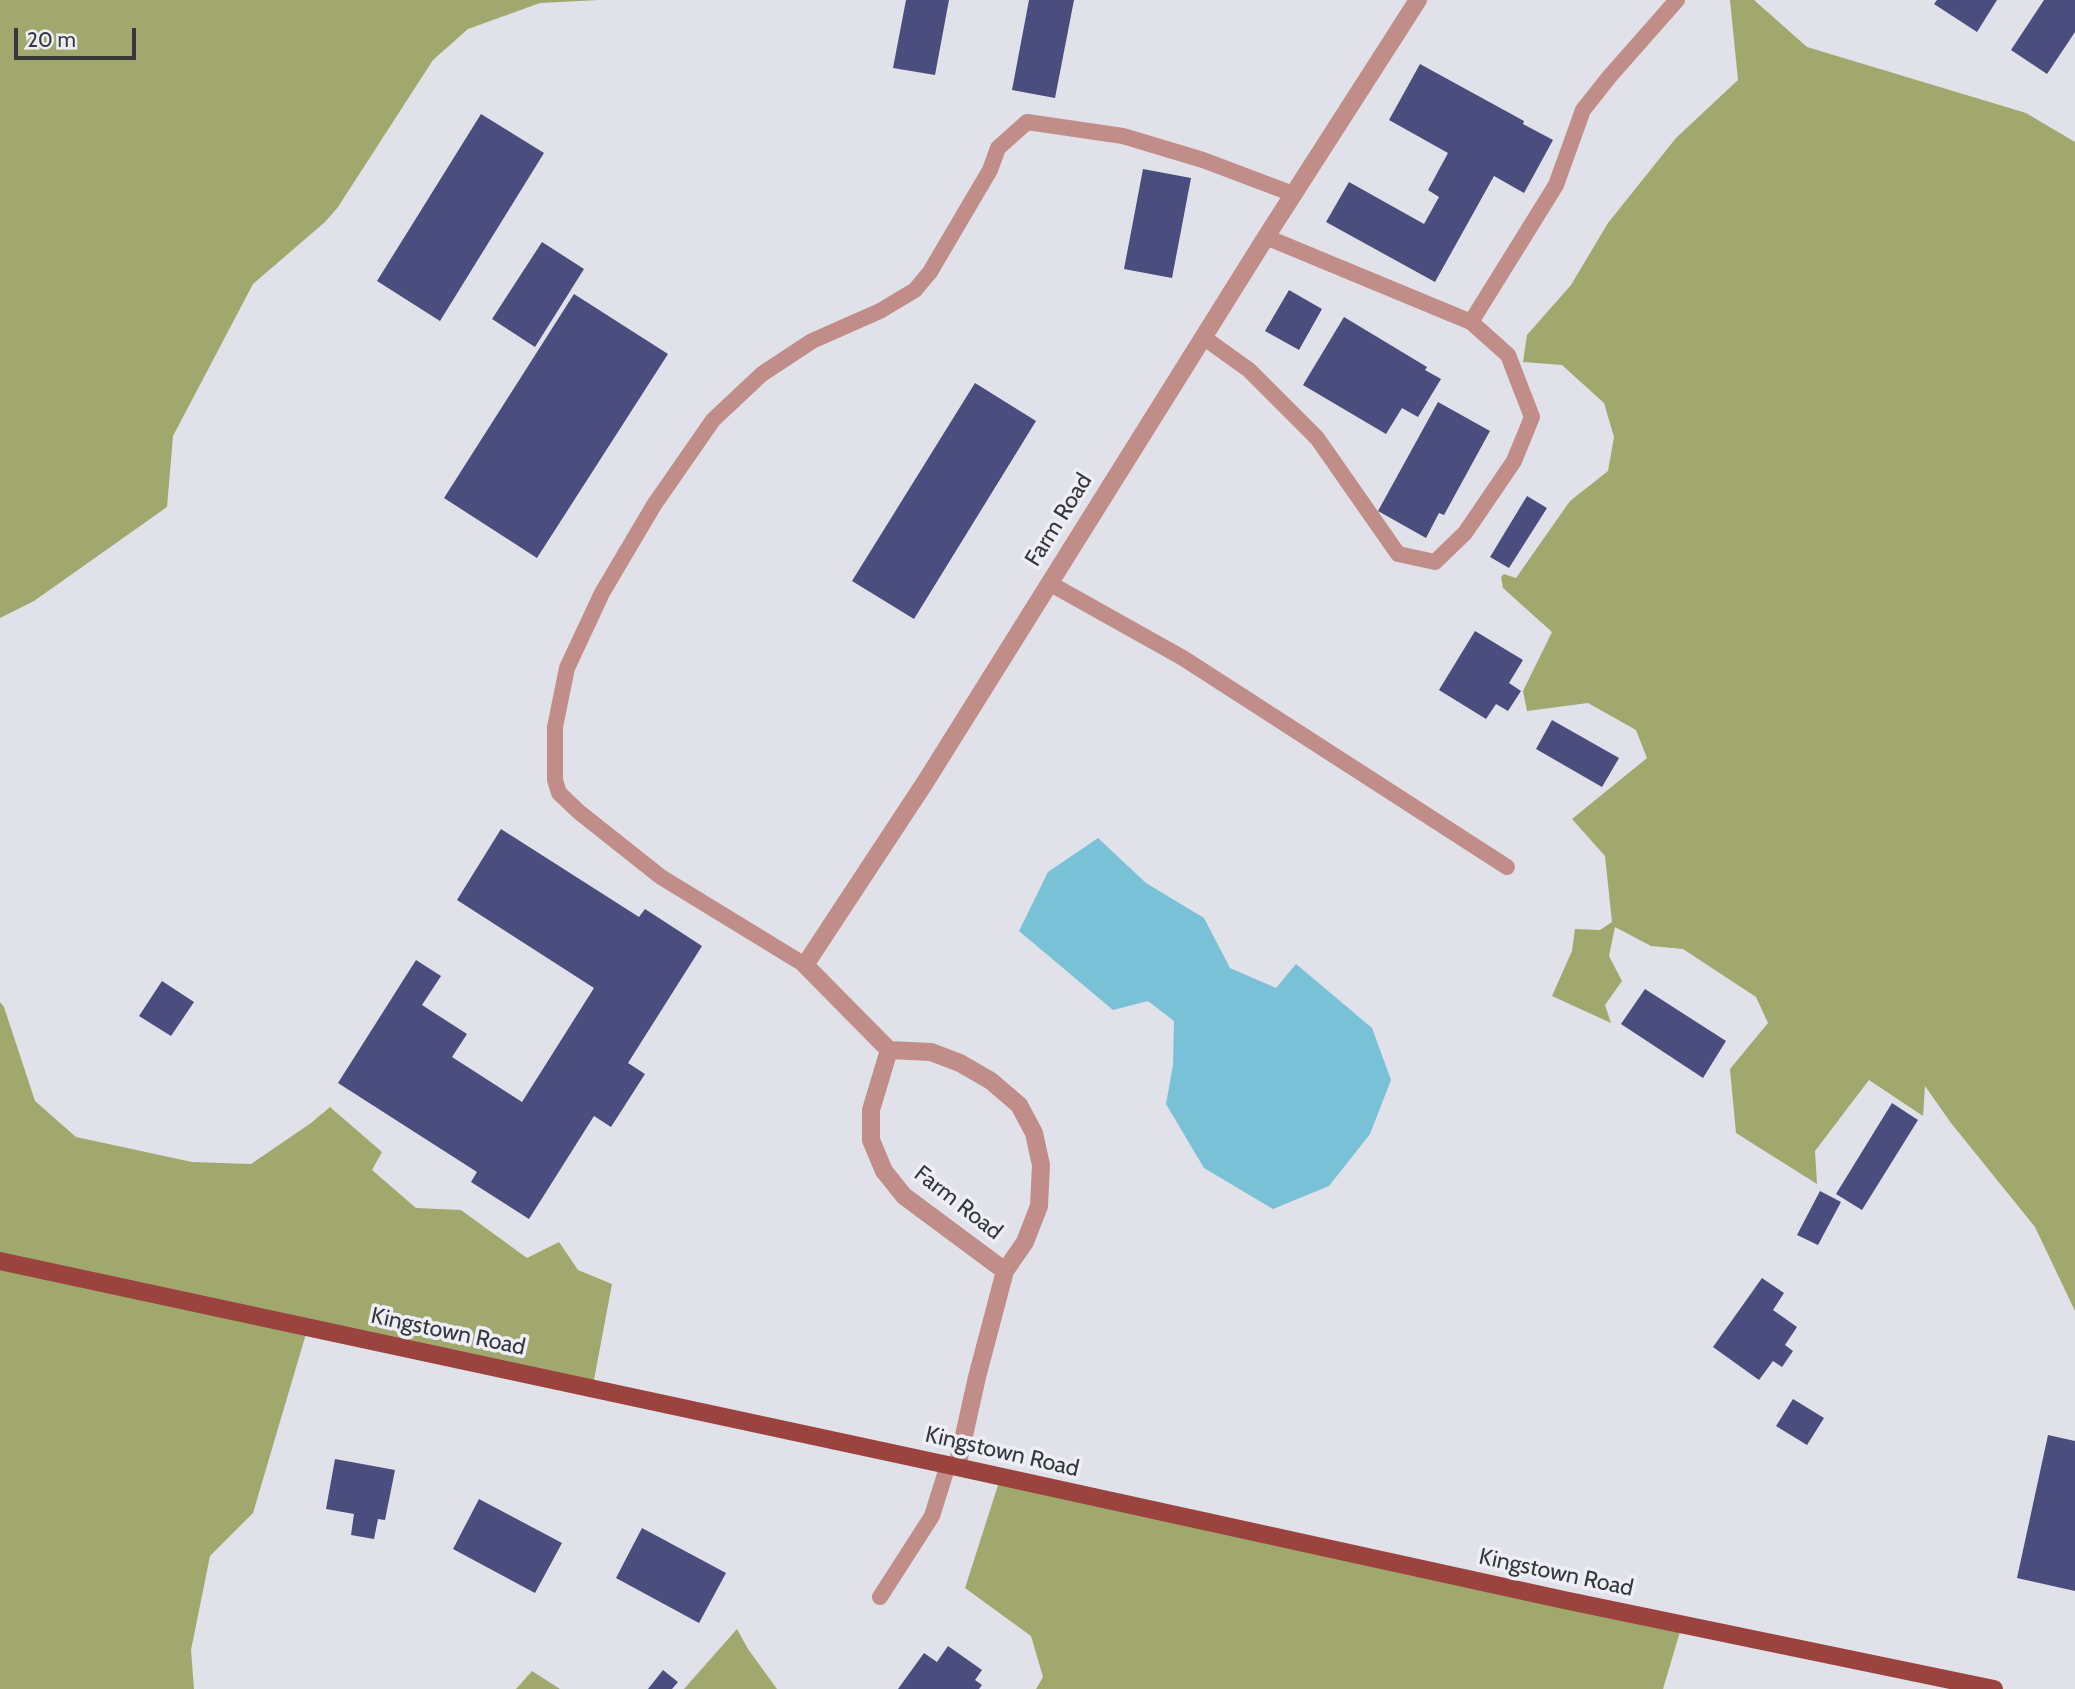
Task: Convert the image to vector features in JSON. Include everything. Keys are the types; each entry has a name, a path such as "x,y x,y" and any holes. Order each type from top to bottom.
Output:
{"main road":[{"name":"Kingstown Road","path":"0,1261 1947,1684 1994,1689"}],"street":[{"name":"Farm Road","path":"805,965 926,781 1293,194 1418,0"},
{"path":"805,965 889,1050"},
{"name":"Farm Road","path":"953,1466 1005,1270 1025,1242 1039,1206 1041,1165 1034,1133 1019,1105 990,1081 960,1063 932,1052 889,1050 871,1110 871,1140 884,1171 904,1196 1005,1270"}],"lane":[{"path":"1471,322 1556,185 1583,110 1676,0"},
{"path":"805,965 661,877 559,793 555,780 555,727 567,668 602,593 654,505 713,420 762,374 811,341 880,311 915,290 930,272 990,170 998,148 1027,122 1123,136 1203,160 1293,194"},
{"path":"1203,337 1250,370 1317,439 1398,554 1435,562 1465,533 1514,461 1532,417 1508,355 1471,322 1266,237"},
{"path":"1049,583 1183,658 1507,867"},
{"path":"880,1598 932,1516 953,1466"}],"green space":[{"path":"0,0 599,0 540,3 468,29 433,60 338,207 325,222 253,284 173,436 167,507 34,601 0,618"},
{"path":"1730,0 1754,0 1807,47 2026,113 2075,142 2075,1311 2035,1227 1951,1123 1925,1086 1923,1116 1869,1080 1815,1151 1817,1184 1736,1133 1730,1069 1768,1023 1756,997 1683,949 1651,946 1615,927 1609,956 1622,981 1605,1005 1611,1023 1552,996 1572,951 1575,929 1600,930 1612,922 1605,856 1572,819 1647,758 1636,730 1588,703 1527,711 1523,691 1552,632 1503,588 1501,577 1504,574 1516,578 1570,501 1608,471 1614,437 1604,403 1562,365 1523,362 1527,335 1571,285 1608,223 1676,138 1738,80"},
{"path":"0,1002 4,1007 35,1101 76,1137 192,1162 251,1164 330,1107 382,1152 372,1170 416,1208 461,1210 527,1258 559,1242 578,1270 612,1284 593,1385 308,1327 253,1513 210,1556 191,1650 194,1689 0,1689"},
{"path":"1000,1479 1682,1625 1663,1689 1036,1689 1043,1677 1031,1636 965,1588"},
{"path":"737,1629 777,1689 684,1689"},
{"path":"532,1671 560,1689 516,1689"}],"water":[{"path":"1098,838 1146,883 1204,918 1230,968 1276,988 1296,964 1372,1028 1391,1080 1370,1134 1329,1186 1273,1209 1204,1168 1166,1104 1173,1065 1174,1021 1148,1001 1113,1010 1019,931 1048,872"}],"building":[{"path":"906,0 949,0 935,75 893,68"},
{"path":"1029,0 1074,0 1055,98 1012,90"},
{"path":"1937,0 1997,0 1977,32 1934,4"},
{"path":"2044,0 2075,0 2075,32 2047,74 2011,50"},
{"path":"1420,64 1524,121 1523,124 1553,140 1524,193 1494,176 1435,282 1326,222 1349,182 1424,224 1439,197 1428,190 1448,153 1389,120"},
{"path":"481,114 544,153 440,321 377,281"},
{"path":"1143,169 1191,178 1172,278 1124,269"},
{"path":"542,242 584,269 535,347 492,319"},
{"path":"1289,290 1322,309 1299,350 1265,331"},
{"path":"574,294 668,354 537,558 444,498"},
{"path":"1344,317 1427,367 1425,370 1441,379 1418,417 1402,408 1386,434 1303,385"},
{"path":"975,383 1036,421 914,619 852,581"},
{"path":"1438,402 1490,431 1444,515 1439,513 1426,538 1378,511"},
{"path":"1527,496 1547,508 1509,568 1490,557"},
{"path":"1475,631 1523,660 1509,683 1521,691 1508,711 1496,704 1486,719 1439,690"},
{"path":"1552,720 1619,758 1602,787 1536,749"},
{"path":"501,829 639,917 645,909 702,946 628,1063 645,1074 611,1127 594,1116 529,1219 471,1182 477,1172 338,1083 416,960 441,976 422,1005 467,1034 452,1057 522,1102 594,988 457,900"},
{"path":"162,981 194,1002 171,1036 139,1016"},
{"path":"1645,989 1726,1041 1703,1078 1621,1024"},
{"path":"1892,1103 1918,1120 1862,1210 1836,1194"},
{"path":"1820,1191 1841,1202 1818,1245 1797,1235"},
{"path":"1762,1278 1784,1293 1773,1310 1797,1327 1785,1345 1793,1351 1782,1367 1773,1361 1759,1380 1713,1347"},
{"path":"1793,1399 1824,1418 1807,1445 1776,1426"},
{"path":"2048,1435 2075,1441 2075,1591 2017,1578"},
{"path":"335,1459 395,1470 385,1520 378,1519 374,1539 351,1535 354,1514 326,1509"},
{"path":"479,1499 562,1543 535,1593 453,1549"},
{"path":"642,1528 726,1573 699,1623 616,1578"},
{"path":"948,1646 982,1670 975,1680 982,1685 979,1689 898,1689 924,1653 937,1662"},
{"path":"663,1670 678,1682 672,1689 648,1689"}]}
